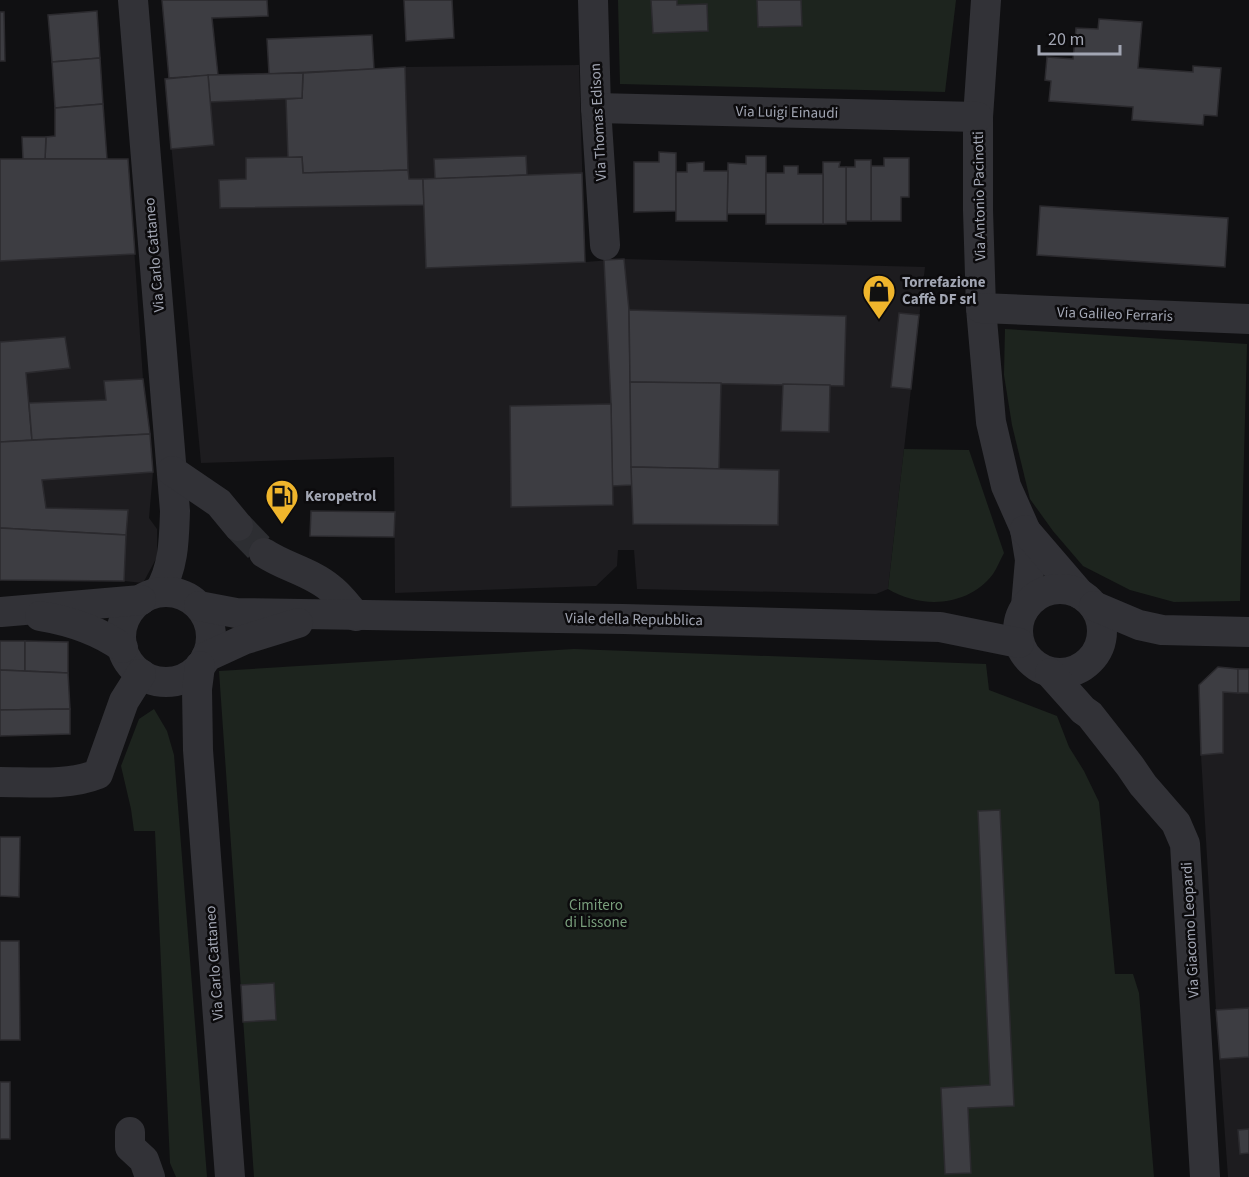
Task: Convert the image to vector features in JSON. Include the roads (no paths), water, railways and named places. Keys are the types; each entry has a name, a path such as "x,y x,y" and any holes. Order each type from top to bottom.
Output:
{"street":[{"name":"Via Carlo Cattaneo","path":"133,0 176,511 171,569 150,596"},
{"name":"Via Thomas Edison","path":"593,0 596,108 605,245"},
{"name":"Via Antonio Pacinotti","path":"986,0 978,117 981,308 991,423 1006,486 1025,530 1030,560 1026,606"},
{"name":"Via Luigi Einaudi","path":"596,108 978,117"},
{"name":"Via Galileo Ferraris","path":"981,308 1249,319"},
{"path":"172,471 219,503 238,525"},
{"name":"Via Carlo Cattaneo","path":"176,511 188,552 196,602"},
{"name":"Via Antonio Pacinotti","path":"1025,530 1087,600"},
{"path":"264,553 330,588 342,615"},
{"name":"Viale della Repubblica","path":"940,627 1002,614 1026,606 1033,598 1046,591 1066,589 1139,625 1162,630 1249,632"},
{"name":"Viale della Repubblica","path":"1,612 174,592 196,602 236,614 623,619 940,627 1019,643"},
{"path":"0,782 60,782 89,778 98,774 124,701 150,677 130,663 123,648 121,631 126,616 135,604 150,596"},
{"path":"1087,600 1101,618 1102,633 1099,647 1092,658 1088,694 1090,715"},
{"path":"196,602 208,620 211,636 203,662"},
{"path":"1026,606 1018,623 1019,643 1026,657 1036,667 1050,673"},
{"path":"1,612 72,623 96,632 123,648"},
{"name":"Viale della Repubblica","path":"150,677 178,680 203,662 250,637 342,615"},
{"name":"Viale della Repubblica","path":"1050,673 1066,674 1080,669 1092,658 1162,630"},
{"name":"Via Carlo Cattaneo","path":"203,662 197,689 198,750 230,1177"},
{"name":"Via Giacomo Leopardi","path":"1050,673 1083,711 1090,715 1143,785 1176,823 1185,844 1205,1177"},
{"name":"Via Carlo Cattaneo","path":"150,677 173,697 185,717 198,750"},
{"path":"130,1132 130,1147 144,1160 150,1177"}],"tunnel":[{"path":"238,526 264,553"}],"place":[{"name":"Torrefazione Caffè DF srl","path":"879,320"},
{"name":"Keropetrol","path":"282,525"}],"park label":[{"name":"Cimitero di Lissone","path":"596,914"}]}
